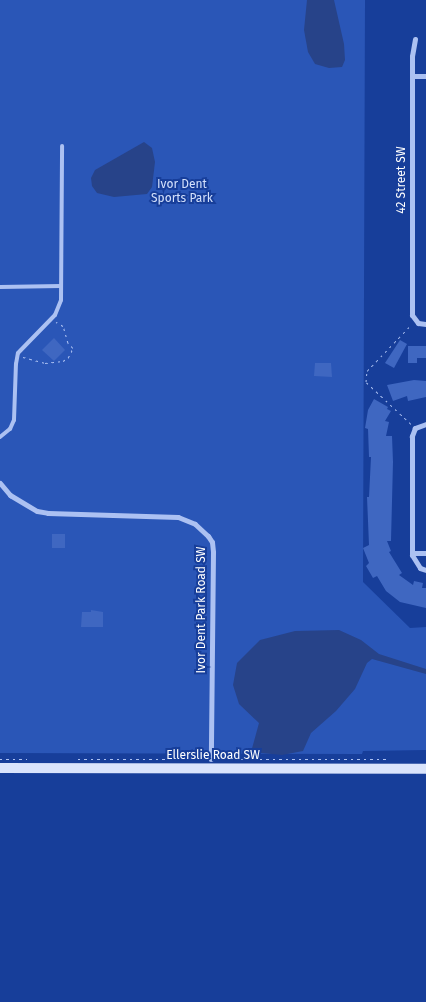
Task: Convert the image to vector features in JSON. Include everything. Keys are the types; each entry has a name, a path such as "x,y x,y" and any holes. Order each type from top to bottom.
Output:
{"main road":[{"name":"Ellerslie Road SW","path":"0,768 426,769"}],"street":[{"name":"42 Street SW","path":"415,39 412,47 412,315 416,321"},
{"path":"412,76 426,76"},
{"path":"416,321 426,324"},
{"path":"426,424 415,428 412,436 412,553 418,566 426,570"},
{"name":"Ivor Dent Park Road SW","path":"0,483 10,496 37,511 48,513 178,517 195,524 208,536 212,542 213,552 211,759"},
{"path":"412,553 426,553"}],"lane":[{"path":"0,437 10,429 14,420 17,355 50,319 61,300 62,146"},
{"path":"0,286 61,286"}],"path":[{"path":"17,355 45,363 63,361 68,358 73,348 68,343 65,330 60,323 50,319"},
{"path":"415,428 366,382 368,371 416,321"},
{"path":"211,759 389,760"}],"green space":[{"name":"Ivor Dent Sports Park","path":"0,0 365,0 363,582 410,628 426,627 426,750 363,751 362,754 0,753"}],"shaded area":[{"path":"307,0 334,0 344,44 345,60 342,67 329,68 315,64 308,52 304,30"},
{"path":"144,142 152,148 155,162 152,187 147,194 114,197 97,193 92,186 91,178 95,170"},
{"path":"339,630 361,640 379,654 426,669 426,674 372,659 367,663 355,689 336,711 311,733 303,751 282,755 251,752 259,723 239,704 233,685 237,663 260,640 295,631"}],"building":[{"path":"54,338 65,350 54,361 42,350"},
{"path":"400,340 407,344 394,368 385,363"},
{"path":"408,346 426,346 426,358 417,358 417,363 408,363"},
{"path":"315,363 331,363 332,377 314,376"},
{"path":"414,380 426,381 426,397 408,401 407,396 393,401 387,385"},
{"path":"374,399 388,407 387,409 391,411 385,421 389,422 386,436 392,436 393,462 391,541 387,541 391,551 389,552 402,573 399,575 413,585 414,581 423,583 422,588 426,588 426,608 400,602 386,591 377,576 373,578 366,566 369,563 363,548 369,545 367,497 369,497 371,457 369,457 368,429 365,428 368,410"},
{"path":"52,534 65,534 65,548 52,548"},
{"path":"91,610 103,612 103,627 81,627 82,612 91,612"}]}
